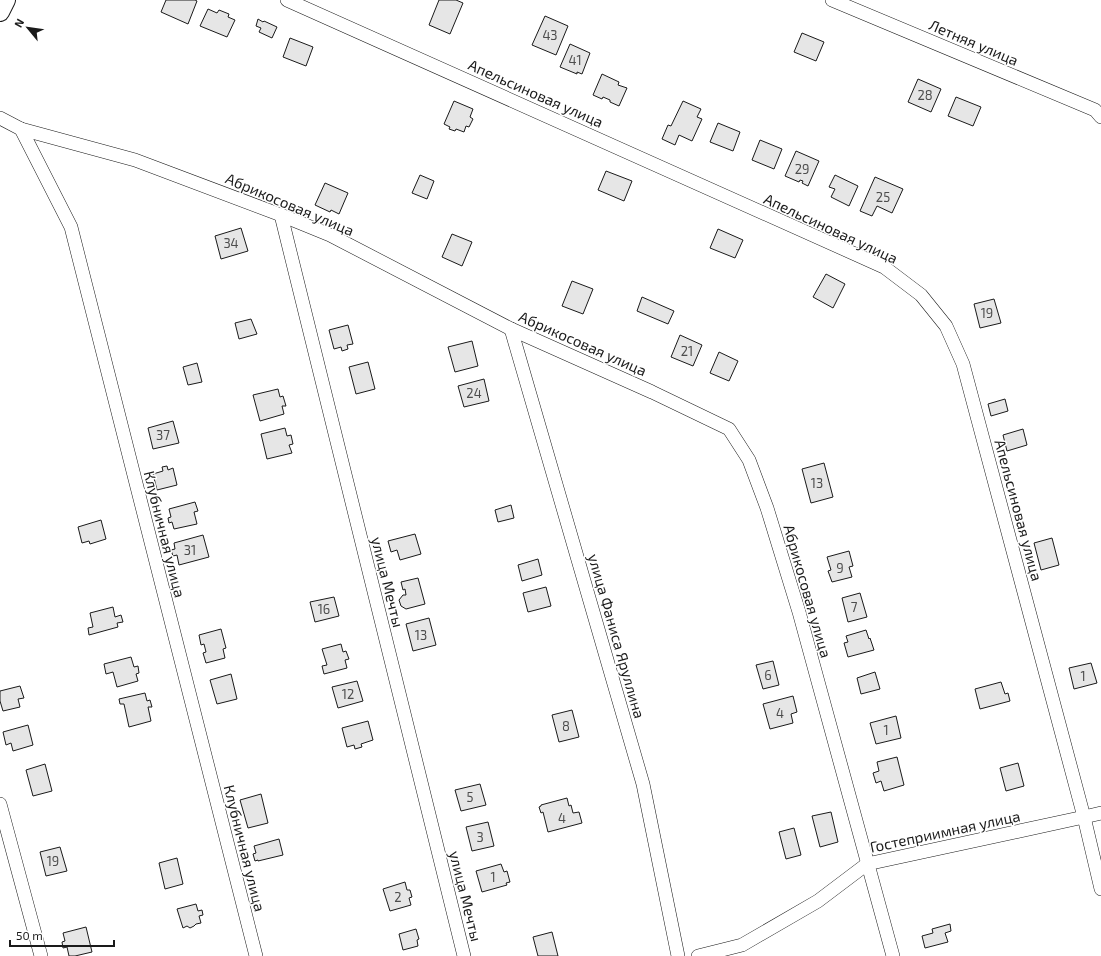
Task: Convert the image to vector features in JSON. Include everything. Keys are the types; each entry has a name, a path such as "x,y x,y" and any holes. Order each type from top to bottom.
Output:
{"street":[{"path":"0,12 6,0"},
{"name":"Апельсиновая улица","path":"287,0 884,267 921,295 946,326 963,364 1084,817 1101,889"},
{"name":"Летняя улица","path":"832,0 1095,110 1101,117"},
{"name":"Абрикосовая улица","path":"0,118 21,129 135,160 281,215 330,236 511,329 652,392 729,429 749,460 766,508 798,612 893,956"},
{"name":"Клубничная улица","path":"21,129 71,226 256,956"},
{"name":"улица Мечты","path":"281,215 464,956"},
{"name":"улица Фаниса Яруллина","path":"511,329 643,784 678,956"},
{"path":"0,804 41,956"},
{"name":"Гостеприимная улица","path":"698,956 742,945 818,901 867,864 1101,812"}],"building":[{"path":"166,0 197,1 188,24 161,12"},
{"path":"439,0 456,0 463,3 450,34 429,25"},
{"path":"208,9 217,13 219,10 229,14 228,17 235,20 227,37 200,26"},
{"path":"545,16 568,26 556,55 532,45"},
{"path":"258,19 277,27 272,38 259,32 261,28 256,26"},
{"path":"802,33 824,42 816,61 794,52"},
{"path":"290,38 313,47 306,66 283,57"},
{"path":"570,44 590,53 582,74 577,72 577,74 560,67"},
{"path":"602,74 619,82 618,85 627,88 619,106 603,97 602,99 593,95"},
{"path":"918,79 941,89 931,112 908,102"},
{"path":"956,97 981,107 973,126 948,116"},
{"path":"454,101 473,109 470,117 473,119 469,127 466,126 464,132 456,129 455,131 449,129 450,127 444,124"},
{"path":"683,101 701,109 697,117 702,119 692,141 679,135 675,145 662,139 668,125 671,126"},
{"path":"718,123 740,132 733,151 710,142"},
{"path":"760,140 782,149 774,169 752,160"},
{"path":"796,151 819,161 808,186 802,183 803,181 800,180 799,182 785,176"},
{"path":"606,171 632,181 624,201 598,190"},
{"path":"420,175 434,181 427,199 412,193"},
{"path":"835,175 858,186 849,206 831,197 835,189 829,187"},
{"path":"875,177 903,189 892,213 877,206 872,216 860,211"},
{"path":"325,183 348,193 339,214 331,210 330,212 315,205"},
{"path":"241,228 248,251 221,259 215,236"},
{"path":"718,229 743,240 735,258 710,248"},
{"path":"452,234 472,242 462,266 442,257"},
{"path":"826,274 845,284 833,308 813,297"},
{"path":"572,281 593,289 583,314 562,306"},
{"path":"642,297 674,311 668,324 637,311"},
{"path":"994,299 1001,323 980,328 974,304"},
{"path":"251,319 257,334 239,339 235,323"},
{"path":"348,325 353,344 347,345 348,349 342,351 341,347 334,349 329,330"},
{"path":"680,335 702,345 693,366 671,357"},
{"path":"472,341 478,366 455,372 448,347"},
{"path":"719,352 738,361 729,381 710,373"},
{"path":"368,362 375,389 356,394 349,367"},
{"path":"197,363 202,382 188,385 183,367"},
{"path":"484,379 489,401 464,407 458,386"},
{"path":"278,389 280,397 283,396 286,406 282,406 284,414 260,421 253,395"},
{"path":"1005,399 1008,411 991,416 988,404"},
{"path":"173,421 179,443 153,449 148,428"},
{"path":"285,428 287,436 291,435 293,444 289,445 292,453 267,459 261,434"},
{"path":"1023,429 1027,445 1007,451 1003,435"},
{"path":"824,463 833,497 811,503 802,469"},
{"path":"167,466 168,470 173,468 177,485 157,490 153,474 163,471 162,467"},
{"path":"195,502 198,511 194,512 197,524 174,529 172,522 169,523 168,518 171,517 169,509"},
{"path":"511,505 514,518 498,522 495,510"},
{"path":"101,520 106,539 90,544 89,541 82,543 78,527"},
{"path":"415,534 421,554 400,560 397,550 391,552 388,541"},
{"path":"203,535 209,557 179,565 177,555 173,556 171,550 175,549 174,543"},
{"path":"1052,538 1059,565 1041,570 1034,543"},
{"path":"849,551 853,566 849,567 852,577 832,582 828,571 831,570 827,557"},
{"path":"538,559 542,575 522,581 518,565"},
{"path":"418,578 425,604 406,609 401,606 399,600 403,595 406,595 405,589 403,590 401,582"},
{"path":"546,587 551,606 528,612 523,593"},
{"path":"860,593 867,617 848,622 842,598"},
{"path":"334,597 339,616 315,622 310,602"},
{"path":"113,607 115,617 121,615 123,622 117,623 118,627 89,635 88,628 93,627 90,613"},
{"path":"429,618 436,645 413,651 406,624"},
{"path":"221,629 226,648 223,649 225,658 206,663 203,653 206,652 204,644 201,645 199,635"},
{"path":"866,630 874,650 848,657 844,643 848,642 846,636"},
{"path":"341,644 343,652 346,651 349,659 345,660 347,668 324,674 322,666 327,665 322,649"},
{"path":"131,657 134,667 138,666 139,673 136,674 138,681 117,687 113,672 106,674 104,664"},
{"path":"773,661 779,685 763,689 756,665"},
{"path":"1091,663 1097,683 1074,689 1069,668"},
{"path":"875,672 880,689 861,694 857,678"},
{"path":"231,674 237,699 217,704 210,680"},
{"path":"357,681 363,701 338,708 332,687"},
{"path":"1001,682 1005,694 1008,693 1010,701 980,709 975,689"},
{"path":"20,686 24,698 18,699 20,707 3,711 0,701 0,691"},
{"path":"145,693 147,701 150,700 152,707 148,707 151,721 129,727 124,704 120,704 119,699"},
{"path":"793,696 797,712 791,714 793,723 770,729 763,704"},
{"path":"572,710 579,737 559,742 552,715"},
{"path":"896,716 901,738 876,744 870,723"},
{"path":"368,721 373,740 361,744 362,747 355,749 354,745 347,747 342,728"},
{"path":"28,725 33,745 13,751 11,743 6,745 3,732"},
{"path":"897,757 904,785 884,791 881,781 876,783 873,773 879,771 877,762"},
{"path":"1018,763 1024,786 1006,791 1000,768"},
{"path":"45,764 52,791 33,796 26,770"},
{"path":"480,784 486,805 461,811 455,790"},
{"path":"261,794 268,823 248,828 240,800"},
{"path":"567,798 573,813 579,812 582,823 548,832 543,812 541,813 539,807 541,805"},
{"path":"831,812 838,842 820,847 812,816"},
{"path":"488,822 494,846 472,851 466,827"},
{"path":"794,828 801,855 786,859 779,832"},
{"path":"279,839 283,855 255,861 253,854 256,853 254,846"},
{"path":"60,847 67,871 46,876 40,852"},
{"path":"177,858 183,884 165,889 159,863"},
{"path":"501,864 504,872 507,871 510,882 506,883 507,885 482,892 476,871"},
{"path":"405,882 407,890 410,890 412,897 409,898 411,905 390,911 383,889"},
{"path":"196,904 198,911 202,910 203,915 199,916 201,923 190,928 187,926 183,928 177,909"},
{"path":"950,924 951,931 945,933 948,942 925,948 922,936 933,933 932,929"},
{"path":"86,927 92,952 69,956 67,947 63,948 62,942 65,941 63,933"},
{"path":"416,929 419,939 417,940 418,946 403,950 399,934"},
{"path":"552,932 558,956 538,956 533,937"}]}
